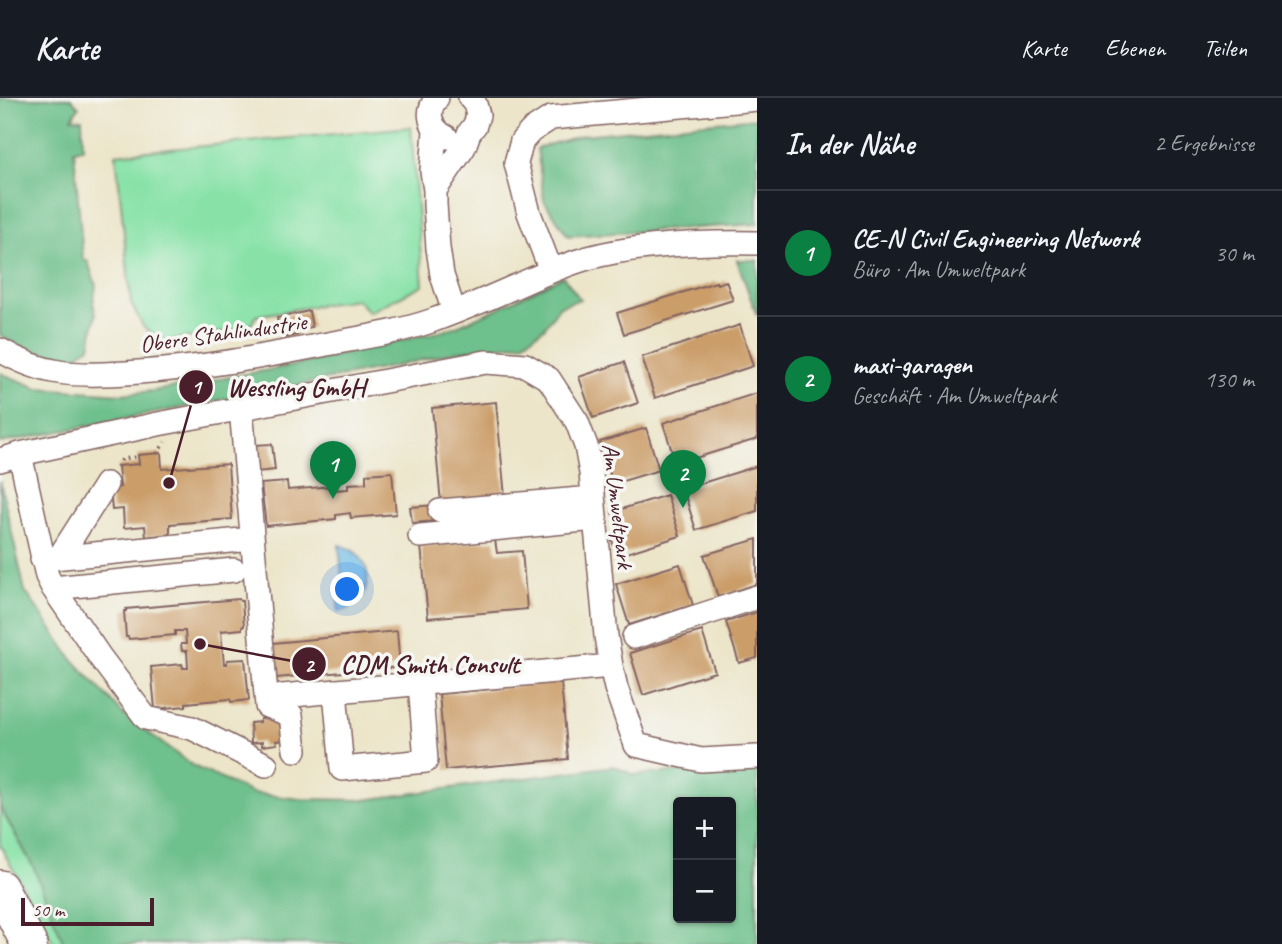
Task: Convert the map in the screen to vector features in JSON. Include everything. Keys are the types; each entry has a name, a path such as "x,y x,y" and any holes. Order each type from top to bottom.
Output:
{"highway":[{"path":"0,888 29,944"}],"street":[{"path":"437,98 430,112 430,121 435,130 451,138 460,138 469,133"},
{"path":"551,271 529,213 516,163 522,141 531,131 551,118 757,99"},
{"path":"435,190 464,147 475,125 478,115 476,100"},
{"path":"435,130 432,171 436,226 442,275 454,312"},
{"name":"Obere Stahlindustrie","path":"0,351 24,363 60,372 114,374 184,369 287,352 427,322 589,258 626,251 720,243 757,243"},
{"name":"Am Umweltpark","path":"10,457 158,424 486,362 525,365 549,379 577,422 586,446 611,666 636,745 701,760 757,757"},
{"path":"241,408 267,706 291,715 295,750"},
{"path":"10,457 51,558"},
{"path":"106,484 51,558 47,576 53,588 146,718 191,728 266,765"},
{"path":"440,511 594,509"},
{"path":"420,536 594,509"},
{"path":"51,558 252,539"},
{"path":"53,588 234,570"},
{"path":"634,637 757,597"},
{"path":"282,696 611,666"},
{"path":"335,691 342,769 426,761 420,683"}],"path":[{"path":"106,484 122,459 138,457"}],"green space":[{"path":"0,98 71,98 79,107 72,118 82,119 83,148 74,150 83,259 88,262 96,286 93,302 96,314 90,347 74,357 36,351 0,335"},
{"path":"757,118 757,224 568,236 544,201 537,148 583,135"},
{"path":"411,127 423,285 369,312 356,299 256,316 249,328 166,341 144,328 131,303 116,154"},
{"path":"737,260 757,260 757,316"},
{"path":"563,276 580,299 560,306 544,328 523,343 454,352 396,366 0,443 0,373 38,388 121,394 154,391 296,365 447,330"},
{"path":"0,481 25,591 73,660 124,715 193,766 252,793 300,799 364,800 614,766 634,775 757,766 757,944 64,944 34,868 0,807"},
{"path":"0,807 34,868 64,944 54,944 0,845"}],"water":[{"path":"339,545 352,550 361,558 368,578 360,599 339,612 336,589 343,588"}],"building":[{"path":"726,281 733,300 624,334 617,313"},
{"path":"309,311 312,327 296,330 297,335 281,338 277,318"},
{"path":"740,325 753,366 655,398 642,357"},
{"path":"624,362 638,403 593,418 579,377"},
{"path":"757,393 757,439 676,464 663,423"},
{"path":"496,402 505,497 441,503 432,408"},
{"path":"646,428 659,470 613,484 600,442"},
{"path":"272,444 275,470 256,472 254,445"},
{"path":"161,453 162,469 228,464 232,519 170,524 170,534 146,537 145,526 124,528 123,509 112,510 110,488 120,487 118,466 139,464 138,455"},
{"path":"757,466 757,511 696,530 683,489"},
{"path":"392,472 396,514 351,518 350,513 336,515 336,519 266,526 261,484 287,482 288,490 333,486 333,490 348,489 348,484 366,483 366,474"},
{"path":"667,495 680,536 617,556 611,537 619,534 612,512"},
{"path":"435,505 436,521 412,523 410,507"},
{"path":"757,539 757,584 718,597 704,555"},
{"path":"495,540 497,553 522,551 527,609 428,618 421,546"},
{"path":"680,564 693,605 629,625 616,584"},
{"path":"239,599 242,601 244,626 242,629 221,631 224,664 227,664 227,660 245,659 249,700 186,703 186,706 155,709 151,667 182,664 183,668 188,668 187,651 182,651 181,644 186,644 185,631 175,631 175,635 129,639 126,637 124,611"},
{"path":"757,612 757,658 739,663 726,622"},
{"path":"397,631 400,667 276,678 273,643"},
{"path":"702,631 715,672 643,695 630,653"},
{"path":"561,682 568,759 446,770 439,694"},
{"path":"274,718 275,721 285,720 287,740 262,746 262,742 251,743 250,723"}],"place":[{"name":"Wessling GmbH","path":"169,483"},
{"name":"CE-N Civil Engineering Network","path":"333,499"},
{"name":"maxi-garagen","path":"683,508"},
{"name":"CDM Smith Consult","path":"200,644"}]}
